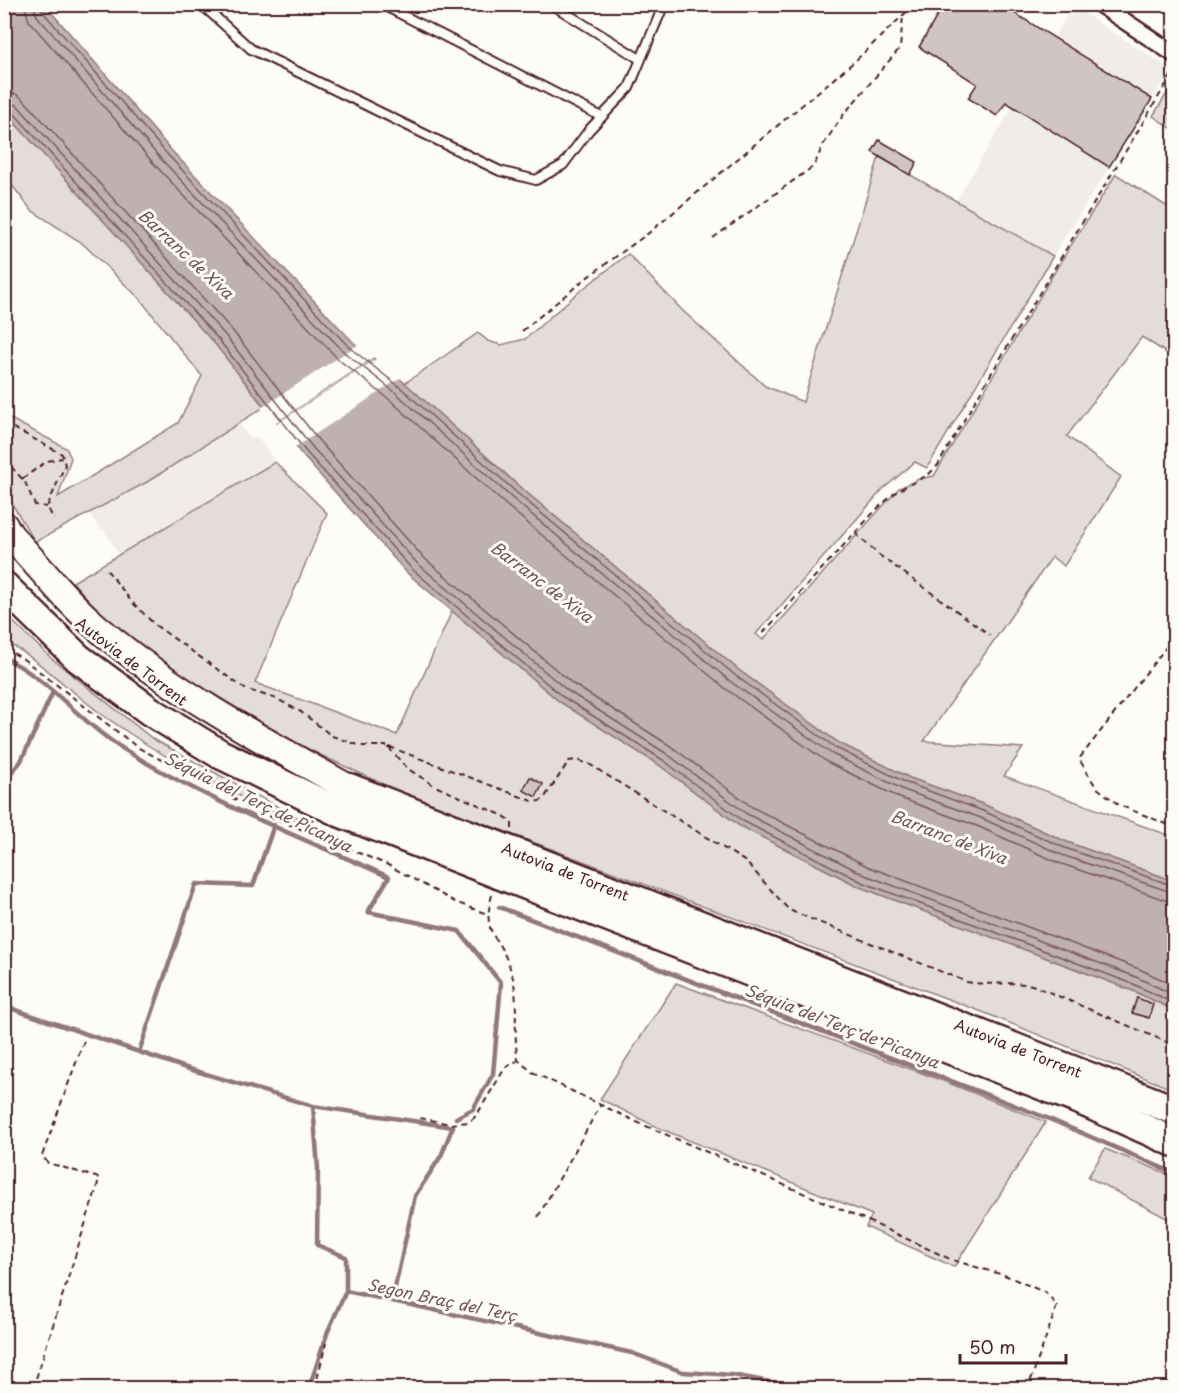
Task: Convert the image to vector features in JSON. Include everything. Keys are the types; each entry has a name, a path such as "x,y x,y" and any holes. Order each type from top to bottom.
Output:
{"highway":[{"path":"4,525 11,536 97,628 171,686 234,724 350,788"},
{"name":"Autovia de Torrent","path":"4,554 92,637 166,692 228,731 350,788 1174,1110"},
{"name":"Autovia de Torrent","path":"4,586 78,658 150,711 220,754 339,812 1080,1100 1174,1142"}],"street":[{"path":"1099,4 1174,54"}],"lane":[{"path":"201,4 251,49 500,171 536,180 562,165 629,88 664,4"},
{"path":"381,4 602,117"},
{"path":"551,4 640,59"}],"path":[{"path":"522,331 585,279 650,232 855,61 915,4"},
{"path":"713,238 814,166 823,146 844,114 900,48 903,16"},
{"path":"763,633 897,491 928,475 938,465 1024,322 1047,278 1174,71"},
{"path":"4,423 62,454 65,465 47,507"},
{"path":"22,479 47,461 63,458"},
{"path":"4,459 22,479 35,505 47,507"},
{"path":"47,507 54,519"},
{"path":"855,533 879,555 990,635"},
{"path":"107,570 131,601 155,625 238,684 277,699 302,712 332,736 361,746 387,746 535,802 543,800 568,761 576,760 589,764 746,862 789,910 797,914 967,982 988,986 1013,982 1032,985 1174,1045"},
{"path":"1174,637 1079,759 1096,787 1119,805 1174,827"},
{"path":"4,648 22,658 137,747 259,812 388,865 455,902 487,914"},
{"path":"387,746 408,769 435,786 504,816 512,822 512,832"},
{"path":"493,892 487,914 491,934 510,965 518,997 515,1044 518,1060 532,1072 601,1104 952,1260 1007,1276 1046,1293 1057,1306 1028,1389"},
{"path":"33,1389 99,1178 48,1163 42,1156 85,1038"},
{"path":"420,1118 451,1124 468,1122 476,1116 504,1068 518,1060"},
{"path":"538,1217 601,1104"},
{"path":"315,1389 326,1343"}],"shaded area":[{"path":"1073,6 1171,70 1053,256 956,201"},
{"path":"1174,82 1174,130 1153,116"},
{"path":"5,112 217,346 264,407 147,482 35,542 5,492 5,416 66,448 71,458 58,497 178,423 202,376 139,298 82,243 31,210 5,176"},
{"path":"879,157 1053,256 927,468 915,462 883,489 756,634 763,640 899,488 919,479 934,476 1058,266 1116,174 1174,211 1174,358 1142,337 1067,436 1121,477 1064,566 1052,557 924,741 1023,748 1004,776 1174,837 1174,881 1067,842 985,805 910,778 839,743 740,671 521,488 405,383 478,333 488,341 501,345 525,339 575,295 628,254 682,310 765,386 803,402"},
{"path":"239,423 250,439 257,437 275,461 118,554 104,530 100,529 89,513 147,482"},
{"path":"275,462 327,513 255,683 397,735 452,611 560,702 659,765 740,826 860,887 1131,990 1174,1010 1174,1090 985,1013 398,791 299,745 171,669 103,618 73,582"},
{"path":"6,615 51,658 153,739 330,835 215,784 133,736 94,709 19,649 5,641"},
{"path":"676,983 946,1082 1046,1122 954,1267 866,1227 872,1215 659,1128 600,1099"},
{"path":"1105,1149 1173,1176 1174,1222 1088,1177"}],"water":[{"name":"Barranc de Xiva","path":"4,5 45,5 171,150 354,343 405,383 521,488 740,671 839,743 910,778 985,805 1067,842 1174,881 1174,1010 1131,990 860,887 740,826 659,765 560,702 407,573 303,456 215,344 5,112"}],"pier":[{"path":"359,344 375,356 273,424 261,408"},
{"path":"378,358 402,377 293,449 275,425"}],"building":[{"path":"944,4 1000,4 1152,99 1109,167 1006,102 997,116 968,98 977,84 919,47"},
{"path":"879,140 917,162 910,175 872,152"},
{"path":"530,777 543,784 536,797 523,790"},
{"path":"1137,998 1153,1004 1149,1018 1132,1013"}],"waterway":[{"name":"Séquia del Terç de Picanya","path":"5,658 37,678 109,739 156,768 254,818 389,877 368,912 459,931 501,983 493,1074 473,1109 456,1118"},
{"path":"4,782 21,761 53,692"},
{"path":"139,1052 196,884 253,886 274,825"},
{"name":"Séquia del Terç de Picanya","path":"499,907 1047,1118 1174,1173"},
{"name":"Segon Braç del Terç","path":"4,1006 186,1068 313,1106 318,1168 317,1245 346,1257 346,1291 632,1353 683,1372 732,1375 803,1388"},
{"path":"313,1106 453,1127"},
{"path":"392,1301 415,1196 441,1156 453,1126"},
{"path":"309,1388 328,1331 346,1291"}]}
